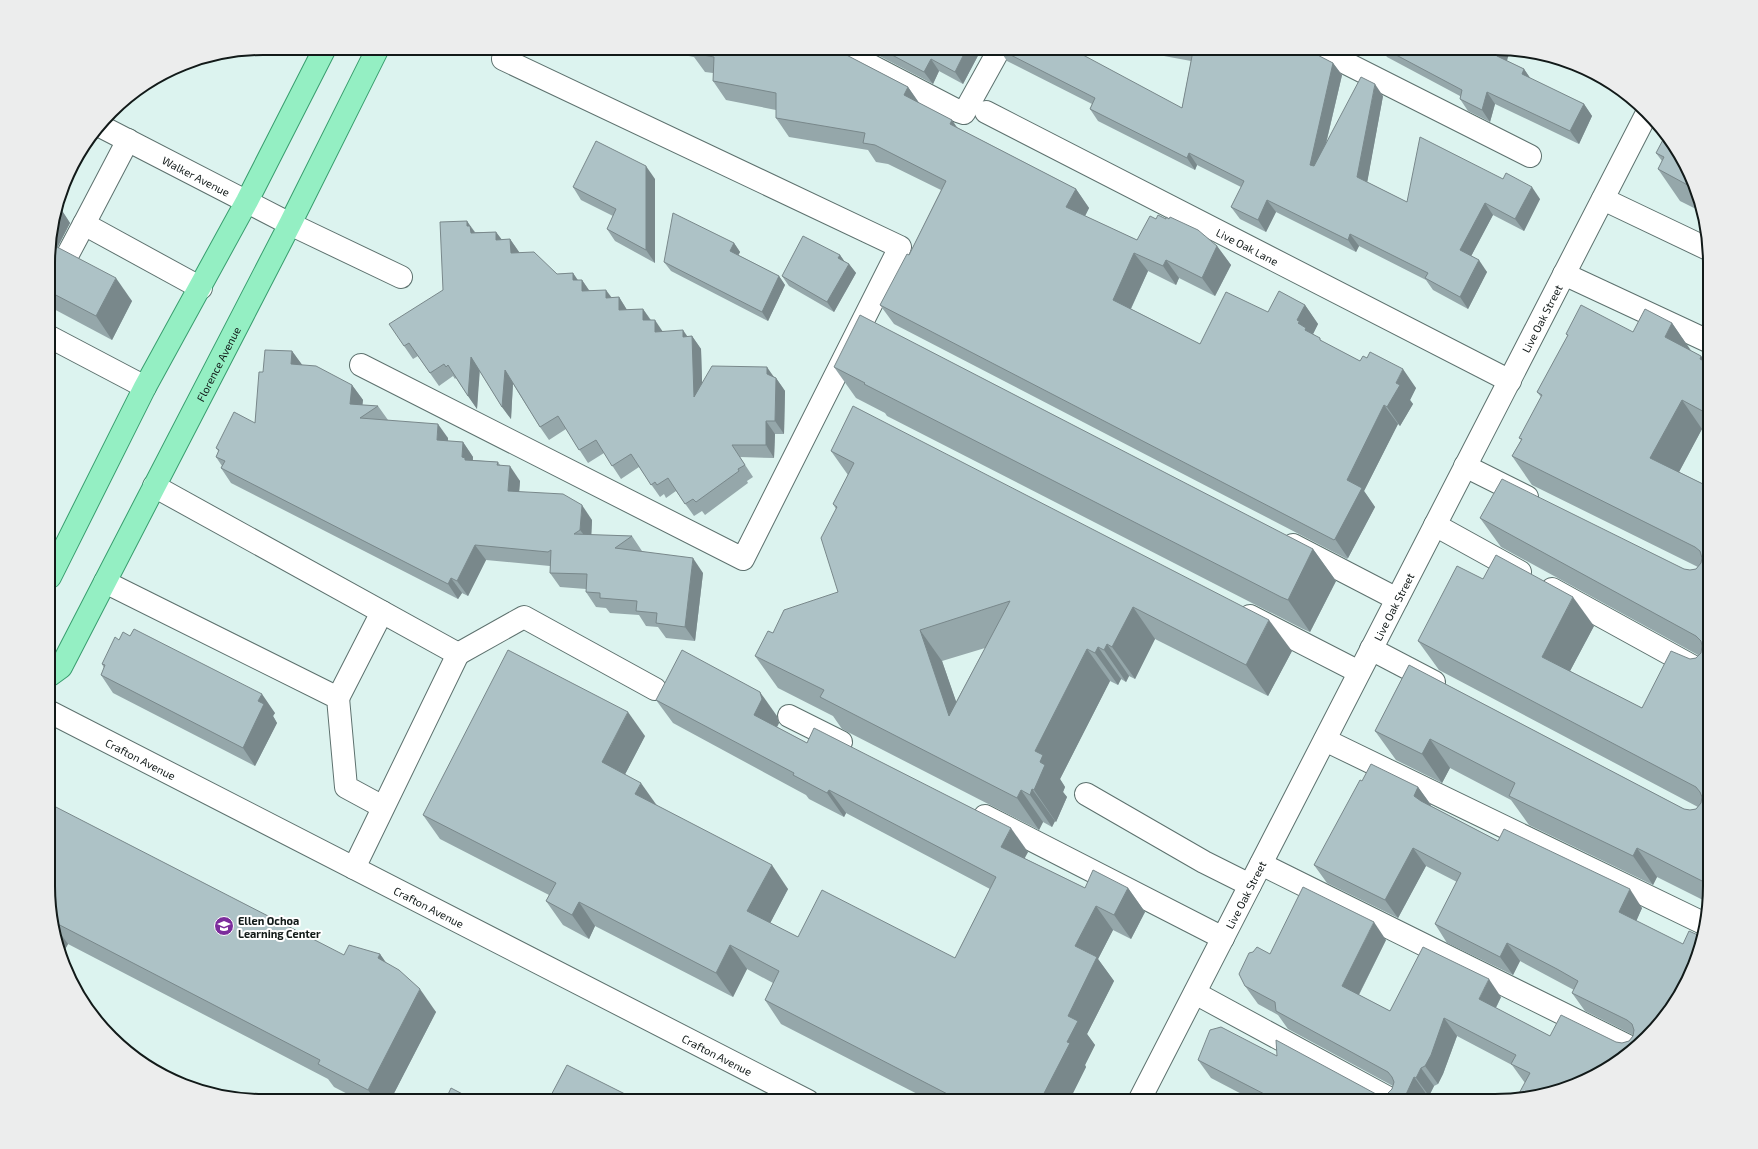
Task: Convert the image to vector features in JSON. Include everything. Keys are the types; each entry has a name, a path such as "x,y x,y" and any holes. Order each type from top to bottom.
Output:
{"main road":[{"path":"55,567 145,387 201,288 247,202 321,55"},
{"name":"Florence Avenue","path":"55,671 61,667 290,224 374,55"}],"street":[{"path":"849,55 958,112 964,113 996,55"},
{"path":"1330,55 1530,156"},
{"path":"361,365 743,560 869,326 900,247 503,59"},
{"name":"Live Oak Lane","path":"986,112 1510,381"},
{"name":"Live Oak Street","path":"1143,1094 1644,118"},
{"name":"Walker Avenue","path":"105,128 290,224 401,277"},
{"path":"55,279 128,140"},
{"path":"1603,199 1703,246"},
{"path":"84,224 201,288"},
{"path":"1564,274 1703,339"},
{"path":"55,340 145,387"},
{"path":"1465,466 1542,504"},
{"path":"154,486 458,654"},
{"path":"1435,526 1703,672"},
{"path":"1277,537 1397,599"},
{"path":"105,582 338,698"},
{"path":"1233,607 1360,672"},
{"path":"382,612 338,698 346,787 382,807"},
{"path":"354,868 382,807 458,654 524,617 654,689"},
{"path":"1371,649 1449,690"},
{"name":"Crafton Avenue","path":"55,715 794,1094"},
{"path":"789,716 860,752"},
{"path":"1325,740 1700,921"},
{"path":"1086,794 1204,862 1250,885"},
{"path":"967,807 1223,938"},
{"path":"1261,864 1628,1046"},
{"path":"1195,993 1381,1094"}],"building":[{"path":"703,55 846,55 908,87 904,95 952,120 950,124 1076,189 1066,207 1137,240 1150,216 1156,219 1158,215 1166,219 1166,217 1169,219 1170,217 1198,230 1217,246 1202,278 1166,260 1163,266 1134,253 1113,300 1200,344 1226,292 1268,312 1279,291 1305,305 1297,320 1300,322 1298,323 1306,328 1305,330 1320,338 1320,340 1360,361 1363,356 1367,358 1370,352 1403,369 1396,383 1400,385 1387,407 1384,405 1347,480 1362,488 1335,539 1334,540 880,305 907,254 909,255 946,181 875,145 863,143 865,133 776,118 776,93 713,81 714,57"},
{"path":"892,55 964,55 955,72 931,59 924,72"},
{"path":"1011,55 1083,55 1182,108 1192,55 1318,55 1333,63 1310,165 1314,166 1361,77 1375,84 1357,177 1407,202 1420,137 1503,179 1506,173 1532,187 1515,219 1485,203 1460,250 1479,260 1460,297 1425,278 1428,273 1350,234 1348,240 1267,200 1258,220 1231,207 1244,181 1189,153 1187,158 1090,109 1095,98"},
{"path":"1396,55 1497,55 1524,69 1522,74 1584,104 1570,131 1487,92 1482,110 1460,99 1462,90"},
{"path":"1663,140 1682,171 1688,185 1658,169 1664,157 1656,153"},
{"path":"596,141 646,166 646,250 607,229 616,209 573,187"},
{"path":"673,213 734,243 730,251 779,276 762,312 664,262"},
{"path":"467,221 467,226 470,226 471,233 496,232 496,240 510,239 511,253 534,252 557,274 573,273 573,280 582,280 582,291 606,290 606,298 619,297 619,310 643,309 643,320 655,320 655,332 683,330 683,337 692,336 694,397 712,366 767,367 767,374 776,378 775,421 766,421 766,445 732,445 745,465 696,502 693,499 685,504 668,478 657,485 655,482 651,485 631,454 612,466 596,440 579,450 558,416 540,427 505,370 502,407 471,357 468,396 448,365 446,367 444,364 430,373 409,343 404,346 389,324 443,290 440,222"},
{"path":"803,236 840,255 838,258 849,264 827,302 782,276"},
{"path":"57,247 116,278 96,316 55,295 55,251"},
{"path":"1581,305 1633,332 1645,309 1672,323 1665,337 1701,356 1700,359 1703,360 1703,411 1682,400 1650,458 1703,484 1703,881 1637,848 1633,856 1509,796 1515,783 1430,739 1422,754 1375,731 1409,665 1684,809 1696,809 1701,803 1702,797 1696,787 1418,641 1457,566 1483,579 1496,555 1573,597 1542,657 1642,708 1671,651 1690,659 1696,658 1701,653 1701,641 1696,636 1480,518 1502,479 1684,569 1696,569 1701,563 1702,558 1700,551 1695,547 1512,456 1522,439 1519,438 1542,395 1537,392 1568,335 1566,334"},
{"path":"860,315 1313,549 1288,600 864,384 865,383 834,367"},
{"path":"265,350 292,351 291,364 316,366 352,385 350,404 378,406 360,418 438,424 437,440 463,442 462,457 465,458 465,460 498,462 497,465 510,466 508,491 563,494 582,505 580,530 574,534 632,536 615,548 693,558 685,627 656,623 657,613 636,611 637,601 600,598 600,593 586,592 587,574 550,573 551,550 548,552 475,545 457,581 451,578 448,584 221,468 225,461 216,457 219,450 216,448 234,412 255,423 259,372 263,372"},
{"path":"853,406 1269,620 1246,665 1133,607 1112,647 1107,644 1104,650 1098,647 1095,653 1087,649 1035,751 1043,755 1040,762 1045,765 1034,790 1032,789 1030,795 1021,790 1017,798 820,697 824,690 755,656 768,631 773,633 784,610 838,592 821,538 837,507 833,504 854,463 831,451","holes":["1010,601 949,716 920,630"]},
{"path":"134,629 262,694 258,701 264,704 243,748 101,675 105,665 102,664 115,637 119,640 123,632 130,636"},
{"path":"508,650 628,712 602,762 641,783 635,794 772,865 747,911 798,937 822,890 955,958 996,877 829,790 827,793 793,775 794,773 656,700 682,650 760,692 762,699 754,715 807,743 814,728 1011,828 1001,847 1085,888 1093,870 1128,888 1114,915 1096,906 1075,946 1097,957 1068,1016 1078,1021 1067,1042 1070,1043 1044,1094 947,1094 765,1000 779,971 730,945 716,973 579,902 572,915 546,901 556,883 423,815"},
{"path":"1371,764 1418,787 1414,796 1421,801 1498,841 1504,829 1630,889 1619,912 1683,944 1689,931 1697,935 1682,978 1660,1013 1642,1033 1622,1051 1587,1073 1549,1087 1520,1092 1530,1073 1511,1064 1516,1055 1444,1018 1431,1055 1425,1066 1421,1068 1416,1078 1414,1077 1406,1094 1387,1094 1392,1089 1394,1082 1388,1072 1276,1011 1275,1002 1245,986 1239,974 1249,953 1253,952 1257,947 1270,954 1303,887 1374,922 1342,986 1390,1011 1423,947 1489,979 1479,999 1550,1036 1561,1015 1616,1042 1622,1043 1629,1041 1633,1036 1634,1030 1632,1024 1627,1020 1572,993 1578,981 1557,969 1507,943 1500,957 1435,924 1461,873 1413,848 1385,900 1314,865 1360,780 1362,781"},
{"path":"55,807 344,955 349,945 380,954 378,958 399,970 420,989 368,1090 318,1064 320,1060 59,924 55,900"},
{"path":"1221,1027 1277,1056 1276,1040 1376,1094 1264,1094 1198,1060 1210,1030"},
{"path":"567,1065 625,1094 552,1094"},
{"path":"451,1088 463,1094 448,1094"}],"place":[{"name":"Ellen Ochoa Learning Center","path":"224,926"}]}
